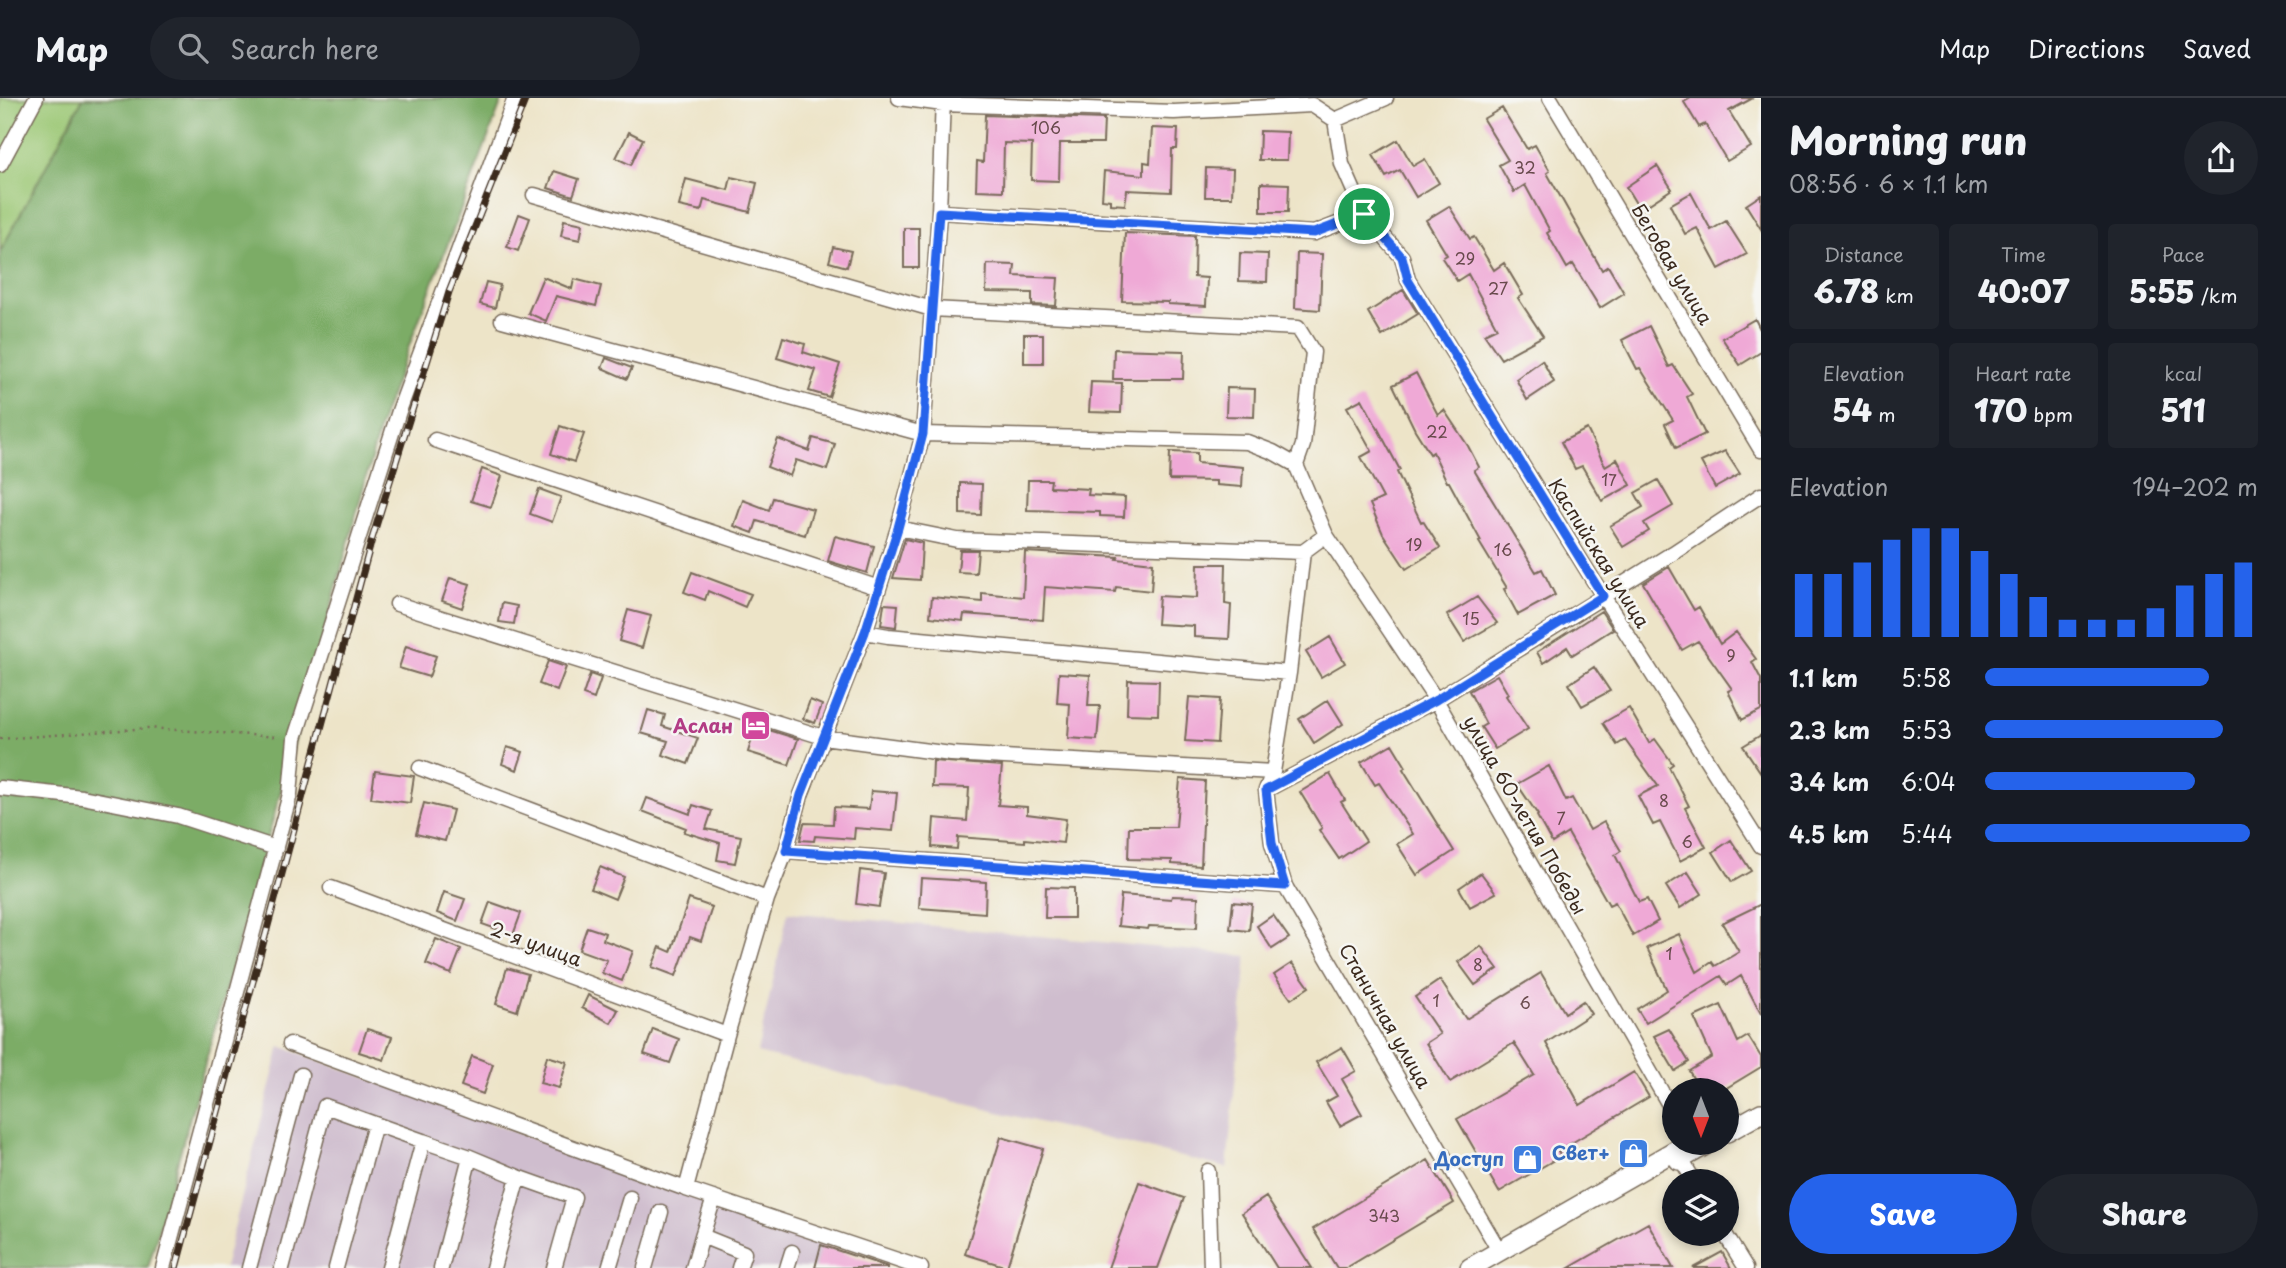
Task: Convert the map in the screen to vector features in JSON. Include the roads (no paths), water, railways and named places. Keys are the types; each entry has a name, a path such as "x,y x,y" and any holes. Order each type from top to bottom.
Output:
{"main road":[{"path":"1740,1113 1761,1101"},
{"path":"1740,1125 1761,1113"},
{"path":"1470,1268 1496,1260 1677,1155"}],"street":[{"path":"0,164 36,98"},
{"path":"163,1268 290,794 295,738 399,411 515,98"},
{"path":"899,98 1174,112 1311,102 1335,120 1386,98"},
{"name":"Беговая улица","path":"1550,98 1761,450"},
{"path":"687,1189 727,1035 767,899 786,851 801,795 865,632 898,528 923,434 939,212 943,101"},
{"name":"Каспийская улица","path":"1335,120 1342,164 1364,214 1402,257 1408,280 1761,846"},
{"path":"502,320 923,434 1247,442 1296,465 1303,445 1313,352 1298,328 932,309 534,195"},
{"path":"939,212 1314,233 1364,214"},
{"path":"435,440 879,588"},
{"name":"улица 60-летия Победы","path":"1296,465 1326,535 1436,700 1662,1092"},
{"path":"1266,790 1436,700 1673,554 1761,495"},
{"path":"898,528 957,540 1303,552 1326,535"},
{"path":"1266,790 1273,772 1289,673 1303,552"},
{"path":"397,604 823,737 951,754 1273,772"},
{"path":"865,632 1289,673"},
{"path":"420,768 767,899"},
{"path":"0,788 82,797 178,816 276,848"},
{"name":"Станичная улица","path":"1266,790 1272,843 1285,886 1496,1260"},
{"path":"786,851 1285,886"},
{"name":"2-я улица","path":"331,888 727,1035"},
{"path":"290,1044 687,1189 921,1268"},
{"path":"249,1268 301,1075"},
{"path":"282,1268 325,1106 574,1197 554,1268"},
{"path":"336,1268 375,1124"},
{"path":"389,1268 423,1141"},
{"path":"441,1268 470,1157"},
{"path":"1208,1171 1211,1268"},
{"path":"494,1268 518,1177"},
{"path":"609,1268 630,1198"},
{"path":"693,1268 713,1198"},
{"path":"645,1268 661,1212"},
{"path":"702,1236 744,1253 739,1268"},
{"path":"1733,1246 1746,1268"},
{"path":"787,1268 792,1252"}],"railway":[{"path":"176,1268 372,539 449,292 526,98"}],"place":[{"name":"Аслан","path":"756,726"},
{"name":"Свет+","path":"1633,1153"},
{"name":"Доступ","path":"1527,1159"}]}
